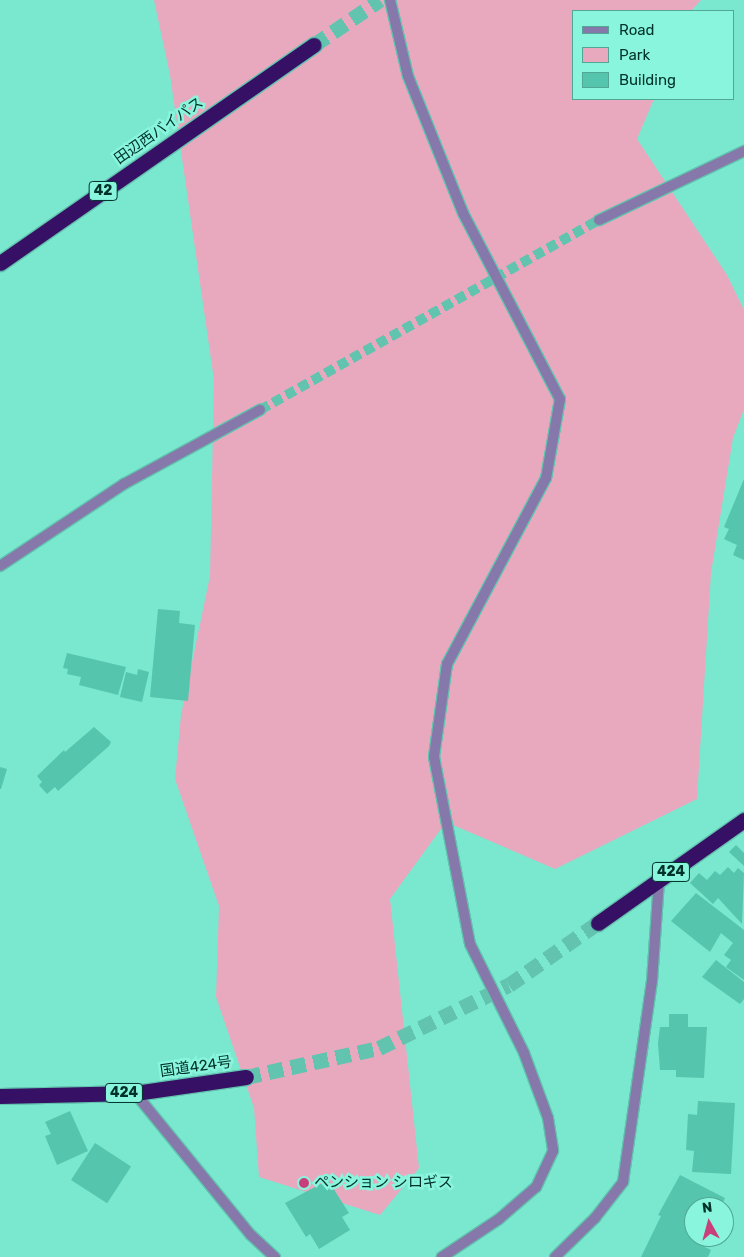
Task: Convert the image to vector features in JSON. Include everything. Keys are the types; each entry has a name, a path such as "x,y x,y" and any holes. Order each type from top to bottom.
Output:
{"highway":[{"name":"田辺西バイパス","path":"0,263 314,45"},
{"name":"424","path":"598,923 744,820"},
{"name":"国道424号","path":"0,1096 135,1093 246,1077"}],"street":[{"path":"390,0 408,76 463,213 560,399 546,478 447,664 434,757 470,944 524,1054 548,1118 552,1151 536,1187 499,1219 442,1257"},
{"path":"598,220 744,151"},
{"path":"0,566 124,484 260,410"},
{"path":"555,1257 595,1218 623,1182 652,981 659,880"},
{"path":"135,1093 251,1235 275,1257"}],"green space":[{"path":"154,0 701,0 692,10 572,10 572,100 654,100 637,139 727,275 744,310 744,409 733,438 711,573 697,799 555,869 446,822 390,899 419,1168 380,1215 259,1177 254,1108 216,997 219,906 175,779 181,715 210,576 214,380 170,75"}],"building":[{"path":"744,479 744,560 733,555 737,545 724,539 729,529 724,527"},
{"path":"158,609 180,611 179,623 195,625 188,701 150,697"},
{"path":"67,653 126,667 118,695 79,685 81,677 67,674 68,669 63,668"},
{"path":"138,669 149,672 142,702 120,697 126,672 137,675"},
{"path":"94,727 111,742 109,746 58,791 55,787 47,794 39,785 42,782 37,776 64,750 65,752"},
{"path":"0,767 7,769 1,789 0,789"},
{"path":"736,845 744,853 744,866 729,852"},
{"path":"728,867 734,873 738,868 744,873 742,924 718,898 713,904 690,883 699,873 707,880 715,871 720,875"},
{"path":"696,893 744,930 744,980 726,967 731,960 724,955 733,943 721,933 710,952 671,921"},
{"path":"716,960 744,982 744,999 740,1004 702,977"},
{"path":"669,1014 688,1014 688,1027 707,1027 704,1078 676,1077 676,1070 660,1070 658,1043 660,1027 669,1027"},
{"path":"698,1101 735,1103 731,1174 692,1172 694,1151 686,1150 688,1114 697,1115"},
{"path":"70,1111 88,1151 57,1165 45,1136 51,1134 45,1122"},
{"path":"95,1143 131,1166 107,1203 71,1180"},
{"path":"680,1175 723,1197 684,1197 684,1247 705,1247 711,1250 708,1257 641,1257 661,1216 658,1215"},
{"path":"328,1180 349,1213 342,1217 350,1230 319,1249 310,1234 306,1237 285,1203"}],"tunnel":[{"path":"314,45 380,0"},
{"path":"260,410 599,220"},
{"path":"246,1077 379,1048 509,985 598,923"}],"place":[{"name":"ペンション シロギス","path":"304,1183"}]}
